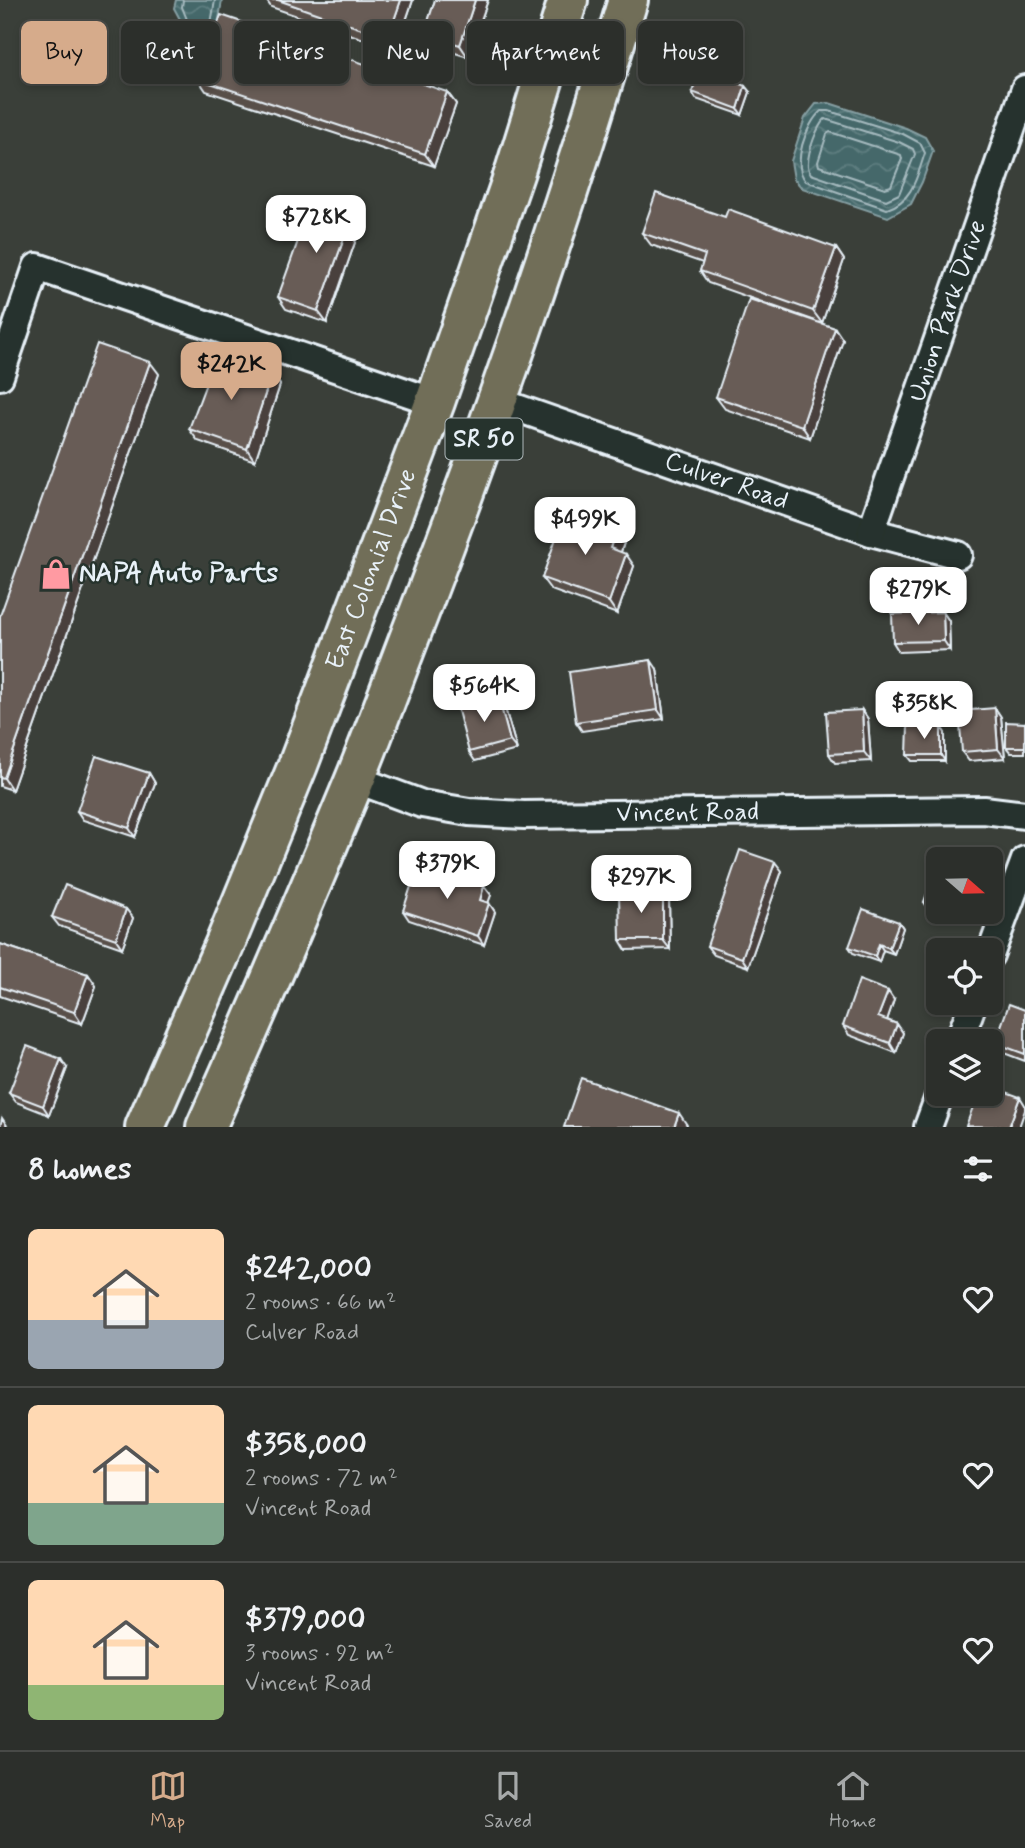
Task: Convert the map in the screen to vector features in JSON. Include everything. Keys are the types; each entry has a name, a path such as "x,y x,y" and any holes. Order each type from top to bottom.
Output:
{"highway":[{"name":"East Colonial Drive","path":"145,1127 227,939 298,765 435,402 515,171 568,0"},
{"name":"SR 50","path":"206,1127 355,779 455,518 498,401 628,0"},
{"path":"470,300 470,352 480,379 498,401"},
{"path":"334,671 331,728 338,755 355,779"},
{"path":"298,765 316,793 320,822 317,870"}],"street":[{"name":"Union Park Drive","path":"871,532 1025,89"},
{"path":"0,376 37,268 435,402"},
{"name":"Culver Road","path":"498,401 871,532 958,555"},
{"name":"Vincent Road","path":"355,779 422,804 469,812 533,815 984,810 1025,815"},
{"path":"996,938 1025,860"},
{"path":"928,1127 936,1106"}],"water":[{"path":"176,0 222,0 219,21 181,21 174,8"},
{"path":"829,103 906,128 925,137 933,151 911,204 888,217 802,188 794,179 791,161 805,118 816,104"}],"building":[{"path":"278,0 401,0 394,21 363,21 363,29 349,25 349,21 339,21"},
{"path":"435,0 475,0 460,45 453,43 453,21 428,21"},
{"path":"221,15 239,21 234,21 234,84 349,84 349,59 363,63 363,84 424,84 447,92 425,154 213,84 220,84"},
{"path":"695,84 745,86 738,109 692,92"},
{"path":"656,193 725,217 728,209 836,248 813,311 700,271 705,255 642,233"},
{"path":"313,199 353,213 318,311 278,297"},
{"path":"749,299 835,328 802,426 716,397"},
{"path":"97,344 150,362 4,778 0,777 0,616"},
{"path":"217,354 272,373 247,449 189,429"},
{"path":"566,510 617,528 610,548 626,554 609,602 542,578"},
{"path":"943,612 944,641 893,642 892,614"},
{"path":"651,660 658,710 576,722 569,672"},
{"path":"498,696 510,741 469,752 457,707"},
{"path":"995,708 998,749 962,752 959,711"},
{"path":"862,710 864,752 829,754 826,712"},
{"path":"1006,722 1025,723 1025,747 1006,747"},
{"path":"908,726 941,727 941,755 907,755"},
{"path":"96,756 149,773 129,828 77,811"},
{"path":"740,850 775,862 742,958 707,946"},
{"path":"422,865 484,886 480,900 489,903 478,936 403,911 414,877 417,878"},
{"path":"65,885 126,909 116,939 52,917"},
{"path":"663,890 663,940 620,940 619,891"},
{"path":"863,909 899,922 889,948 879,944 875,956 849,947"},
{"path":"0,944 88,974 74,1012 0,987"},
{"path":"859,980 888,991 878,1017 897,1024 890,1043 843,1026"},
{"path":"1009,1004 1025,1010 1025,1054 1003,1046 1003,1029 1000,1029"},
{"path":"27,1046 61,1059 43,1106 9,1093"},
{"path":"581,1078 679,1113 674,1127 564,1127"},
{"path":"1003,1091 1020,1097 1009,1127 966,1126 973,1106 1003,1106"}],"place":[{"name":"NAPA Auto Parts","path":"56,574"}]}
